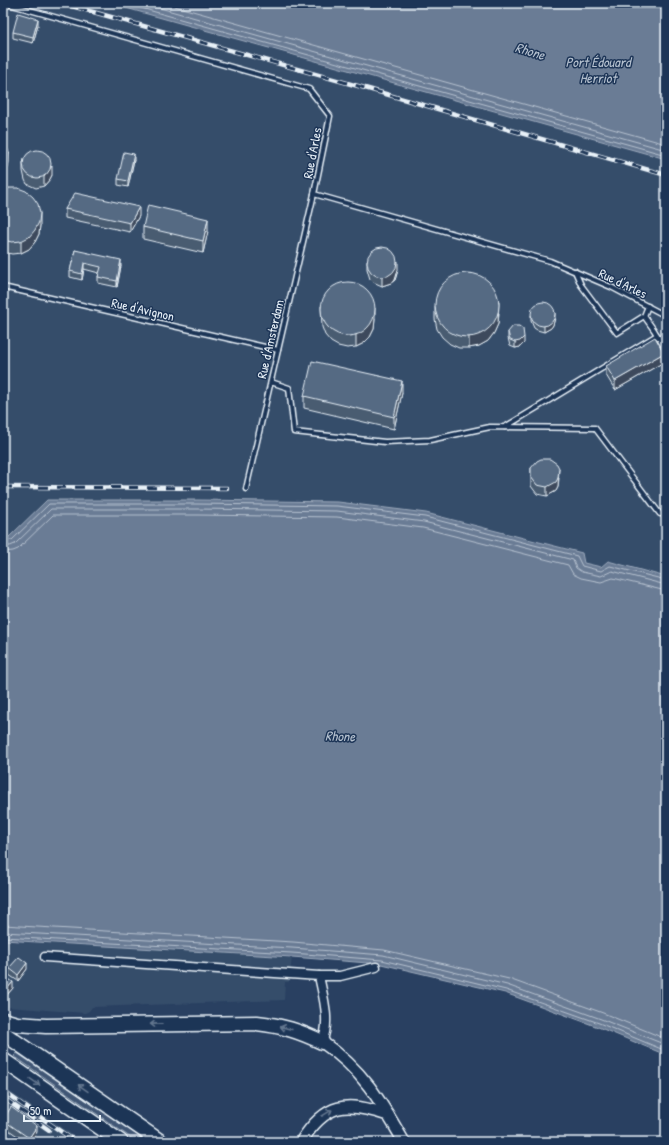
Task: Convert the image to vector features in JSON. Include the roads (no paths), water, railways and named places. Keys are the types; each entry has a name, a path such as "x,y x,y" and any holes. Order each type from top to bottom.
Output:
{"highway":[{"path":"3,1020 17,1024 46,1026 258,1023 276,1025 298,1031 322,1042"},
{"path":"3,1033 161,1142"},
{"path":"3,1060 121,1142"},
{"path":"58,1098 106,1142"}],"street":[{"path":"45,957 319,976 340,976 376,967"},
{"path":"319,976 326,1020 326,1034 322,1042 338,1053 364,1078 404,1142"},
{"path":"301,1142 316,1121 324,1114 335,1109 355,1107 388,1115"}],"lane":[{"name":"Rue d'Arles","path":"5,3 309,89 330,116 314,194 550,261 611,287 666,316"},
{"name":"Rue d'Amsterdam","path":"246,489 314,194"},
{"path":"575,271 581,285 617,333 644,316 648,306"},
{"name":"Rue d'Avignon","path":"3,287 278,350"},
{"path":"644,316 666,350"},
{"path":"504,427 657,335"},
{"path":"271,382 288,388 294,432 385,442 430,440 490,427 595,428 660,514 666,514"}],"water":[{"name":"Port Édouard Herriot","path":"108,3 666,3 666,159"},
{"name":"Rhone","path":"47,500 338,502 426,513 582,553 584,563 601,567 608,561 666,577 666,1055 598,1027 505,993 381,964 292,957 3,940 3,537 9,537"}],"railway":[{"path":"61,3 358,86 666,175"},
{"path":"3,487 227,488"},
{"path":"3,1091 76,1142"},
{"path":"5,1099 49,1130"}]}
